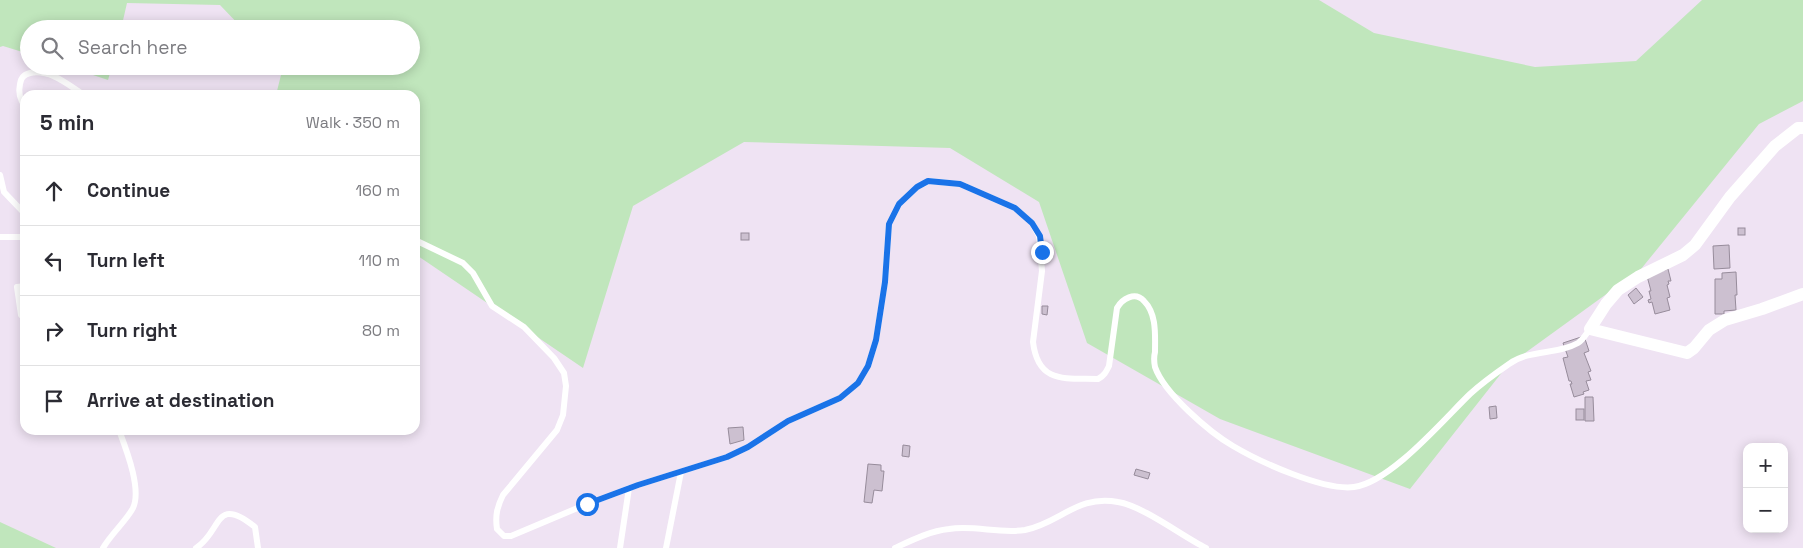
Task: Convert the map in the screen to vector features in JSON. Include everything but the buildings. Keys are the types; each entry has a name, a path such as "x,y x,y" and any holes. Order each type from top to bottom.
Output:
{"street":[{"path":"1803,128 1798,128 1775,146 1730,197 1695,244 1683,255 1638,277 1618,290 1606,304 1590,329 1687,353 1694,348 1709,330 1725,320 1803,294"}],"lane":[{"path":"20,99 21,79 25,75"},
{"path":"51,75 76,90"},
{"path":"0,175 4,192 20,209"},
{"path":"420,242 463,262 473,273 492,306 524,328 554,358 564,373 566,386 564,415 558,430 503,494 497,506 497,529 504,536 511,536 629,488 727,457 748,447 788,421 840,398 858,383 868,366 876,340 885,282 889,224 899,204 917,187 928,181 960,184 1015,208 1032,223 1040,236 1042,271 1033,342 1034,354 1048,373 1058,378 1098,379 1102,377 1109,366 1117,308 1128,297 1137,296 1144,301 1151,314 1155,330 1154,365 1165,385 1195,417 1232,446 1269,465 1336,486 1354,487 1371,482 1394,468 1472,392 1510,363 1530,354 1579,343 1590,329"},
{"path":"0,237 20,237"},
{"path":"20,287 17,287 20,307"},
{"path":"103,548 110,536 133,509 135,501 134,479 121,435"},
{"path":"666,548 680,472"},
{"path":"620,548 629,488"},
{"path":"895,548 934,532 950,528 1024,530 1041,525 1079,505 1091,501 1120,502 1142,512 1206,548"},
{"path":"196,548 206,539 221,518 229,514 242,517 255,527 258,548"}],"green space":[{"path":"0,0 1319,0 1374,33 1535,67 1636,61 1702,0 1803,0 1803,101 1759,124 1641,269 1507,366 1410,489 1220,419 1087,343 1039,202 950,148 744,142 633,206 583,368 420,257 420,90 277,90 281,75 420,75 420,20 234,20 220,5 127,3 123,20 20,20 20,51 3,46 0,47"},
{"path":"93,75 109,75 108,80"},
{"path":"0,522 56,548 0,548"}],"route":[{"path":"587,504 638,485 727,457 748,447 788,421 840,398 858,383 868,366 876,340 885,282 889,224 899,204 917,187 928,181 960,184 1015,208 1032,223 1040,236 1042,252"}]}
